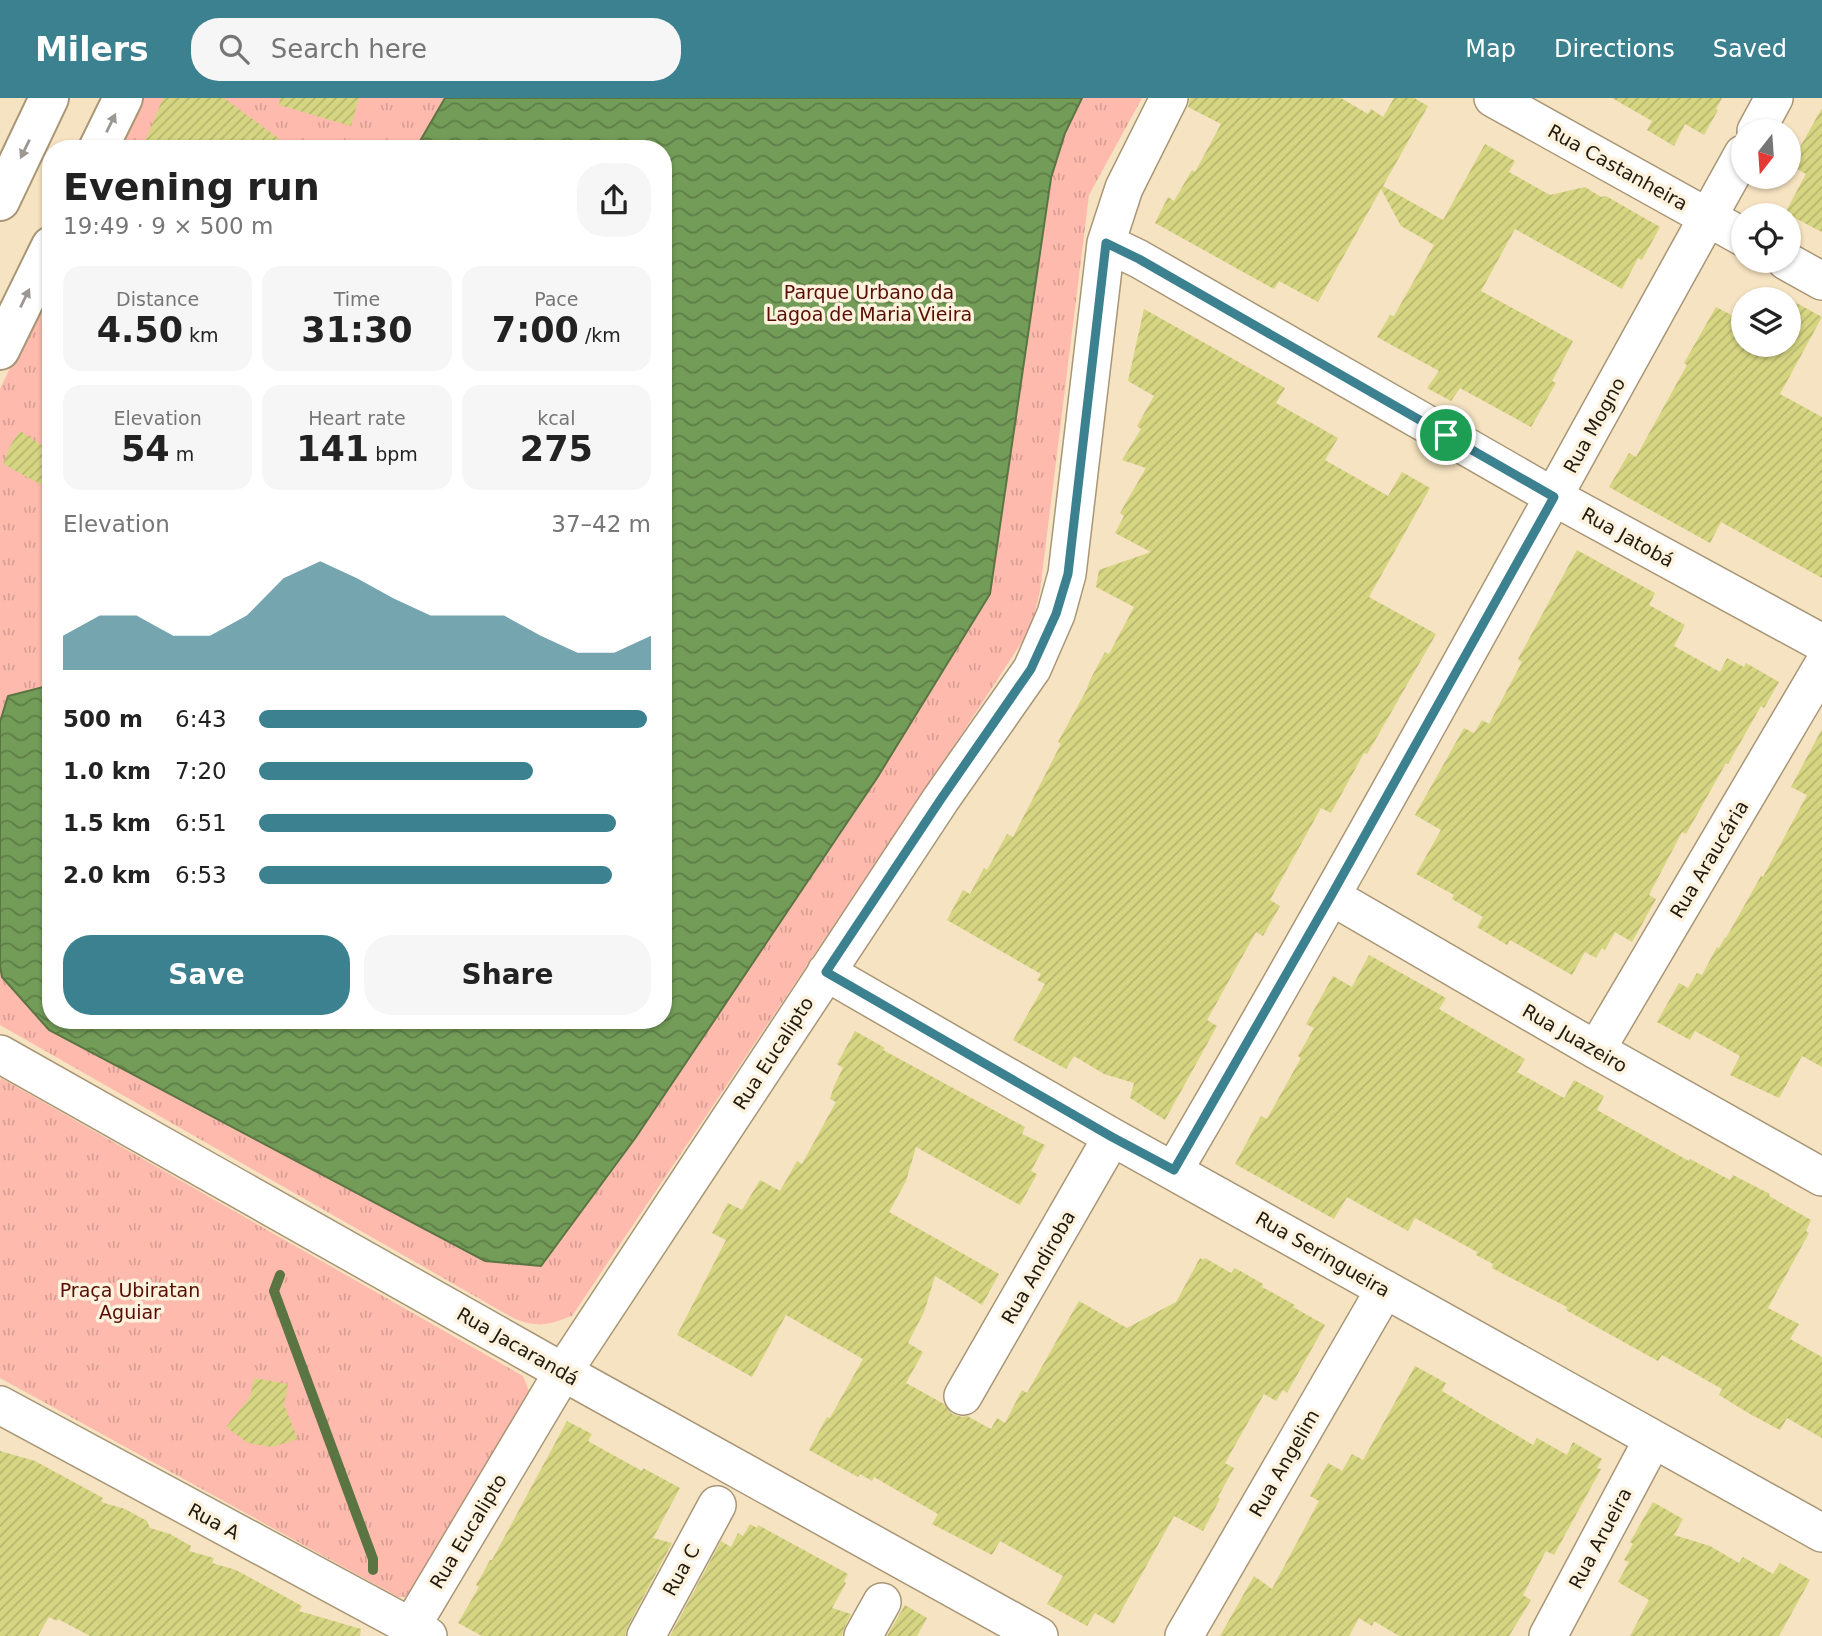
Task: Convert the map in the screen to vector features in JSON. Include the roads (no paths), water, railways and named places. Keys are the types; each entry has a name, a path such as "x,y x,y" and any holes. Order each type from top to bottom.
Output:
{"main road":[{"path":"0,201 49,98"},
{"path":"103,140 123,98"},
{"path":"0,350 42,264"}],"street":[{"name":"Rua Eucalipto","path":"419,1631 563,1372 941,799 1031,669 1056,614 1068,574 1106,243 1124,188 1169,98"},
{"name":"Rua Castanheira","path":"1493,98 1731,230"},
{"path":"1763,119 1774,98"},
{"name":"Rua Mogno","path":"1174,1170 1331,896 1731,175"},
{"name":"Rua Jatobá","path":"1106,243 1139,259 1554,497 1822,643"},
{"path":"1801,269 1822,281"},
{"name":"Rua Araucária","path":"1596,1050 1822,667"},
{"name":"Rua Juazeiro","path":"1331,896 1822,1177"},
{"name":"Rua Seringueira","path":"826,972 1112,1137 1822,1532"},
{"name":"Rua Jacarandá","path":"0,1054 563,1372 1039,1636"},
{"name":"Rua Andiroba","path":"963,1396 1112,1137"},
{"name":"Rua Angelim","path":"1184,1636 1385,1289"},
{"name":"Rua A","path":"0,1405 419,1631"},
{"name":"Rua Arueira","path":"1548,1636 1653,1439"},
{"name":"Rua C","path":"646,1636 717,1505"},
{"path":"863,1636 882,1602"}],"water":[{"name":"Parque Urbano da Lagoa de Maria Vieira","path":"445,98 1082,98 1065,133 1051,178 990,594 877,778 636,1137 541,1266 485,1261 48,1029 672,1029 672,140 421,140"},
{"name":"Parque Urbano da Lagoa de Maria Vieira","path":"42,687 42,1022 2,977 0,966 0,722 8,696"}],"waterway":[{"path":"280,1275 274,1291 373,1559 373,1570"}],"park label":[{"name":"Praça Ubiratan Aguiar","path":"130,1301"}]}
